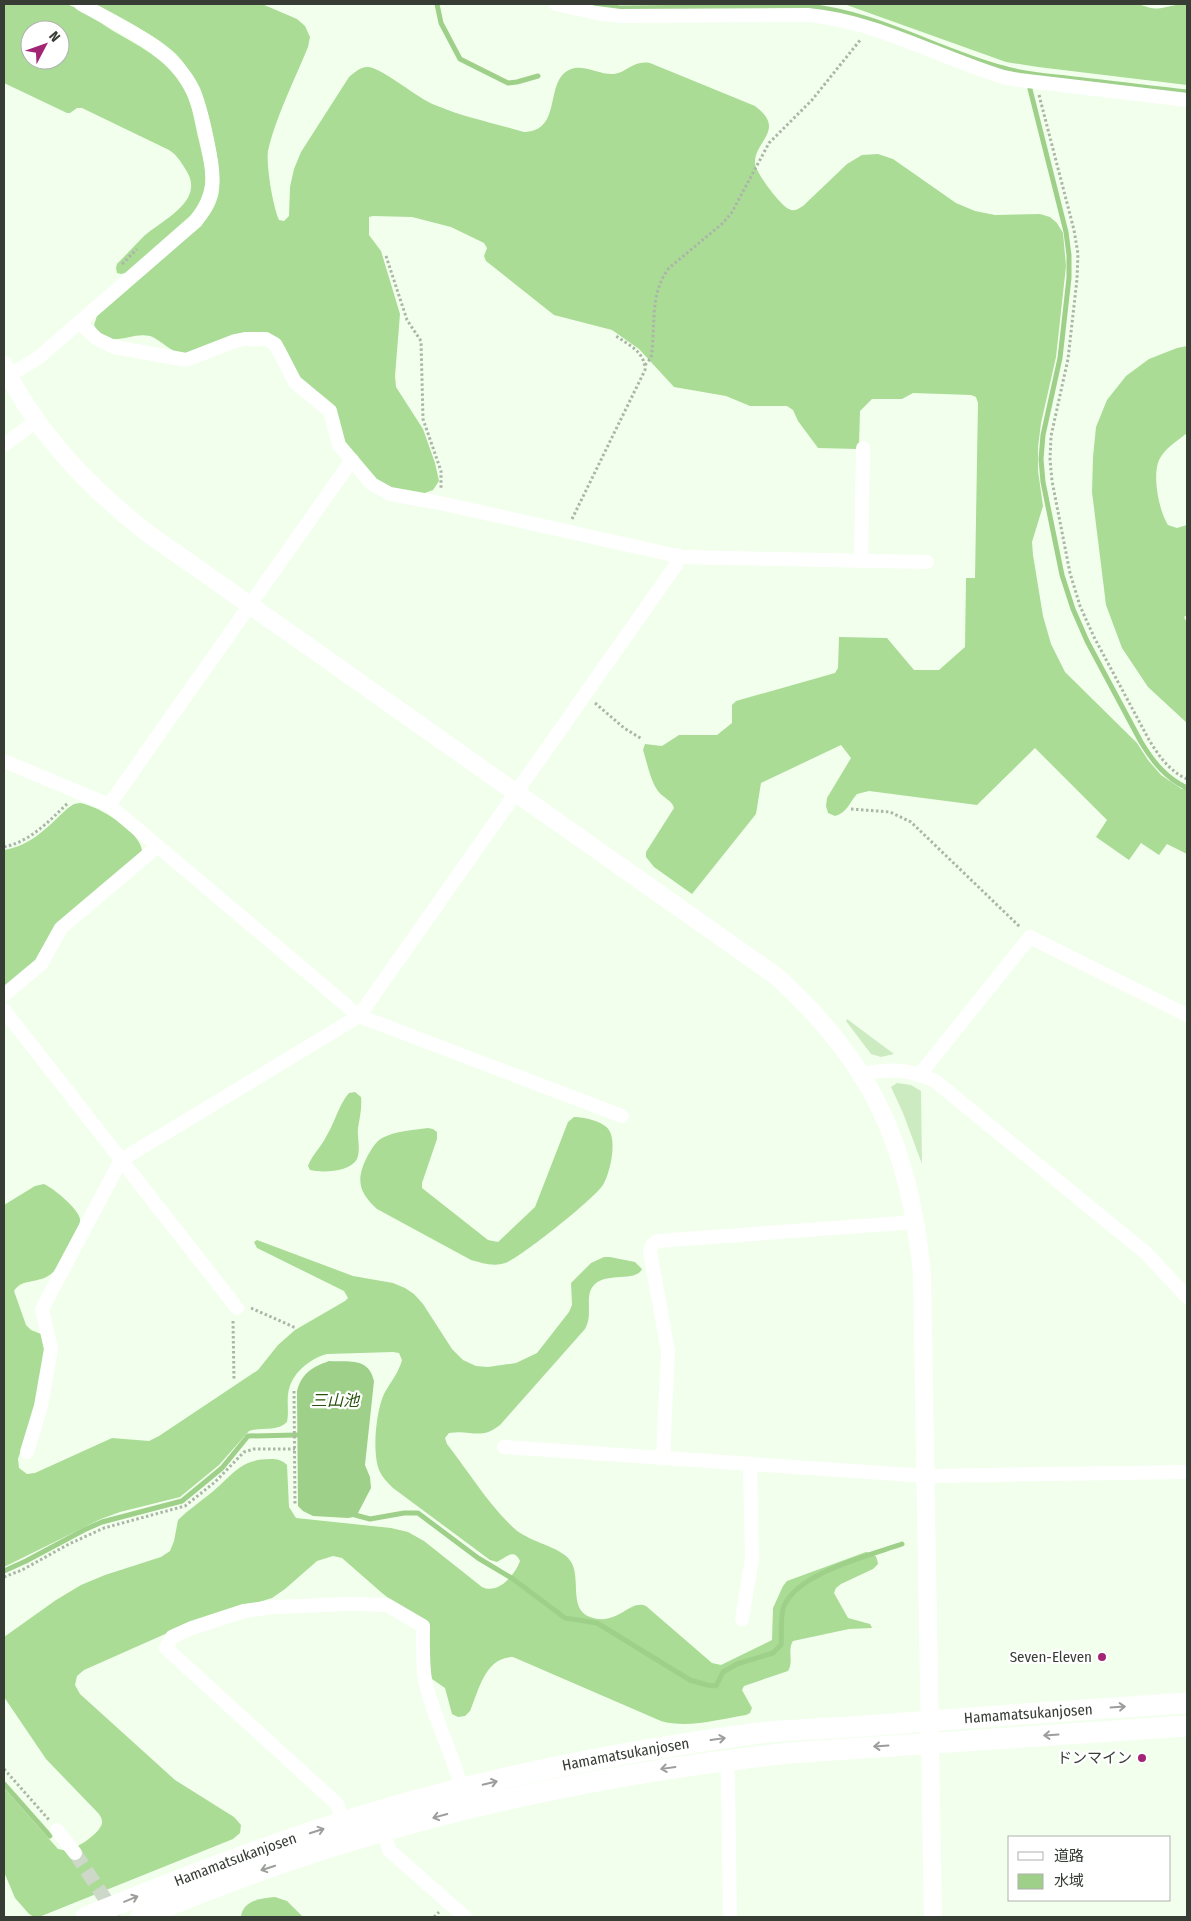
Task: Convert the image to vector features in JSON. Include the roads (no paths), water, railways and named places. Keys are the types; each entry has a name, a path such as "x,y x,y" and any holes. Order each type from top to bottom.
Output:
{"main road":[{"name":"Hamamatsukanjosen","path":"86,1917 217,1865 343,1822 462,1789 581,1763 719,1739 788,1730 1187,1703"},
{"name":"Hamamatsukanjosen","path":"142,1917 254,1873 384,1832 464,1810 568,1786 637,1773 788,1753 1187,1726"}],"street":[{"path":"81,4 154,47 170,59 183,74 193,91 199,110 214,180 211,195 205,209 196,221 38,358 5,373 36,421 86,481 146,532 776,976 823,1022 861,1074 878,1105 896,1145 909,1188 916,1222 923,1300 933,1917"},
{"path":"556,4 620,16 808,15 842,19 1003,77 1187,100"},
{"path":"79,322 105,344 186,360 240,340 266,339 275,344 295,382 330,411 339,445 372,484 390,494 440,503 678,556 927,562"},
{"path":"4,445 36,421"},
{"path":"861,561 863,448"},
{"path":"109,805 352,460"},
{"path":"27,1452 41,1406 51,1348 42,1309 121,1160 358,1016 676,565 678,556"},
{"path":"4,761 109,805 358,1016 622,1116"},
{"path":"4,995 41,964 61,928 158,846"},
{"path":"920,1074 1030,937 1187,1015"},
{"path":"4,1010 237,1308"},
{"path":"861,1074 885,1070 902,1070 920,1074 935,1082 1146,1253 1187,1297"},
{"path":"663,1458 668,1351 650,1252 654,1243 658,1240 916,1222"},
{"path":"504,1447 926,1476 1187,1472"},
{"path":"742,1619 752,1559 750,1464"},
{"path":"343,1822 337,1804 166,1648 172,1637 192,1628 244,1611 274,1607 350,1604 387,1605 423,1626 425,1680 462,1789"},
{"path":"726,1760 728,1778 730,1917"},
{"path":"58,1830 75,1853"},
{"path":"384,1832 389,1850 465,1917"}],"water":[{"name":"三山池","path":"329,1361 351,1361 363,1364 368,1368 374,1381 365,1465 370,1477 371,1488 358,1513 354,1517 348,1518 313,1516 298,1506 297,1391 308,1371"}],"waterway":[{"path":"437,4 441,23 460,59 508,83 538,76"},
{"path":"592,4 620,8 808,6 858,16 954,52 1012,70 1038,75 1187,92"},
{"path":"1030,89 1066,232 1069,255 1069,278 1060,358 1043,435 1041,459 1043,482 1062,575 1073,609 1087,641 1141,742 1161,769 1187,788"},
{"path":"4,1571 102,1522 182,1501 222,1468 248,1436 297,1435"},
{"path":"355,1515 370,1519 404,1513 418,1513 478,1558 513,1579 565,1618 597,1623 690,1680 716,1686 723,1672 737,1664 773,1653 781,1645 784,1606 792,1594 804,1584 836,1567 902,1544"},
{"path":"4,1784 50,1836"}],"tunnel":[{"path":"75,1853 117,1917"}],"place":[{"name":"Seven-Eleven","path":"1102,1657"},
{"name":"ドンマイン","path":"1142,1758"}]}
